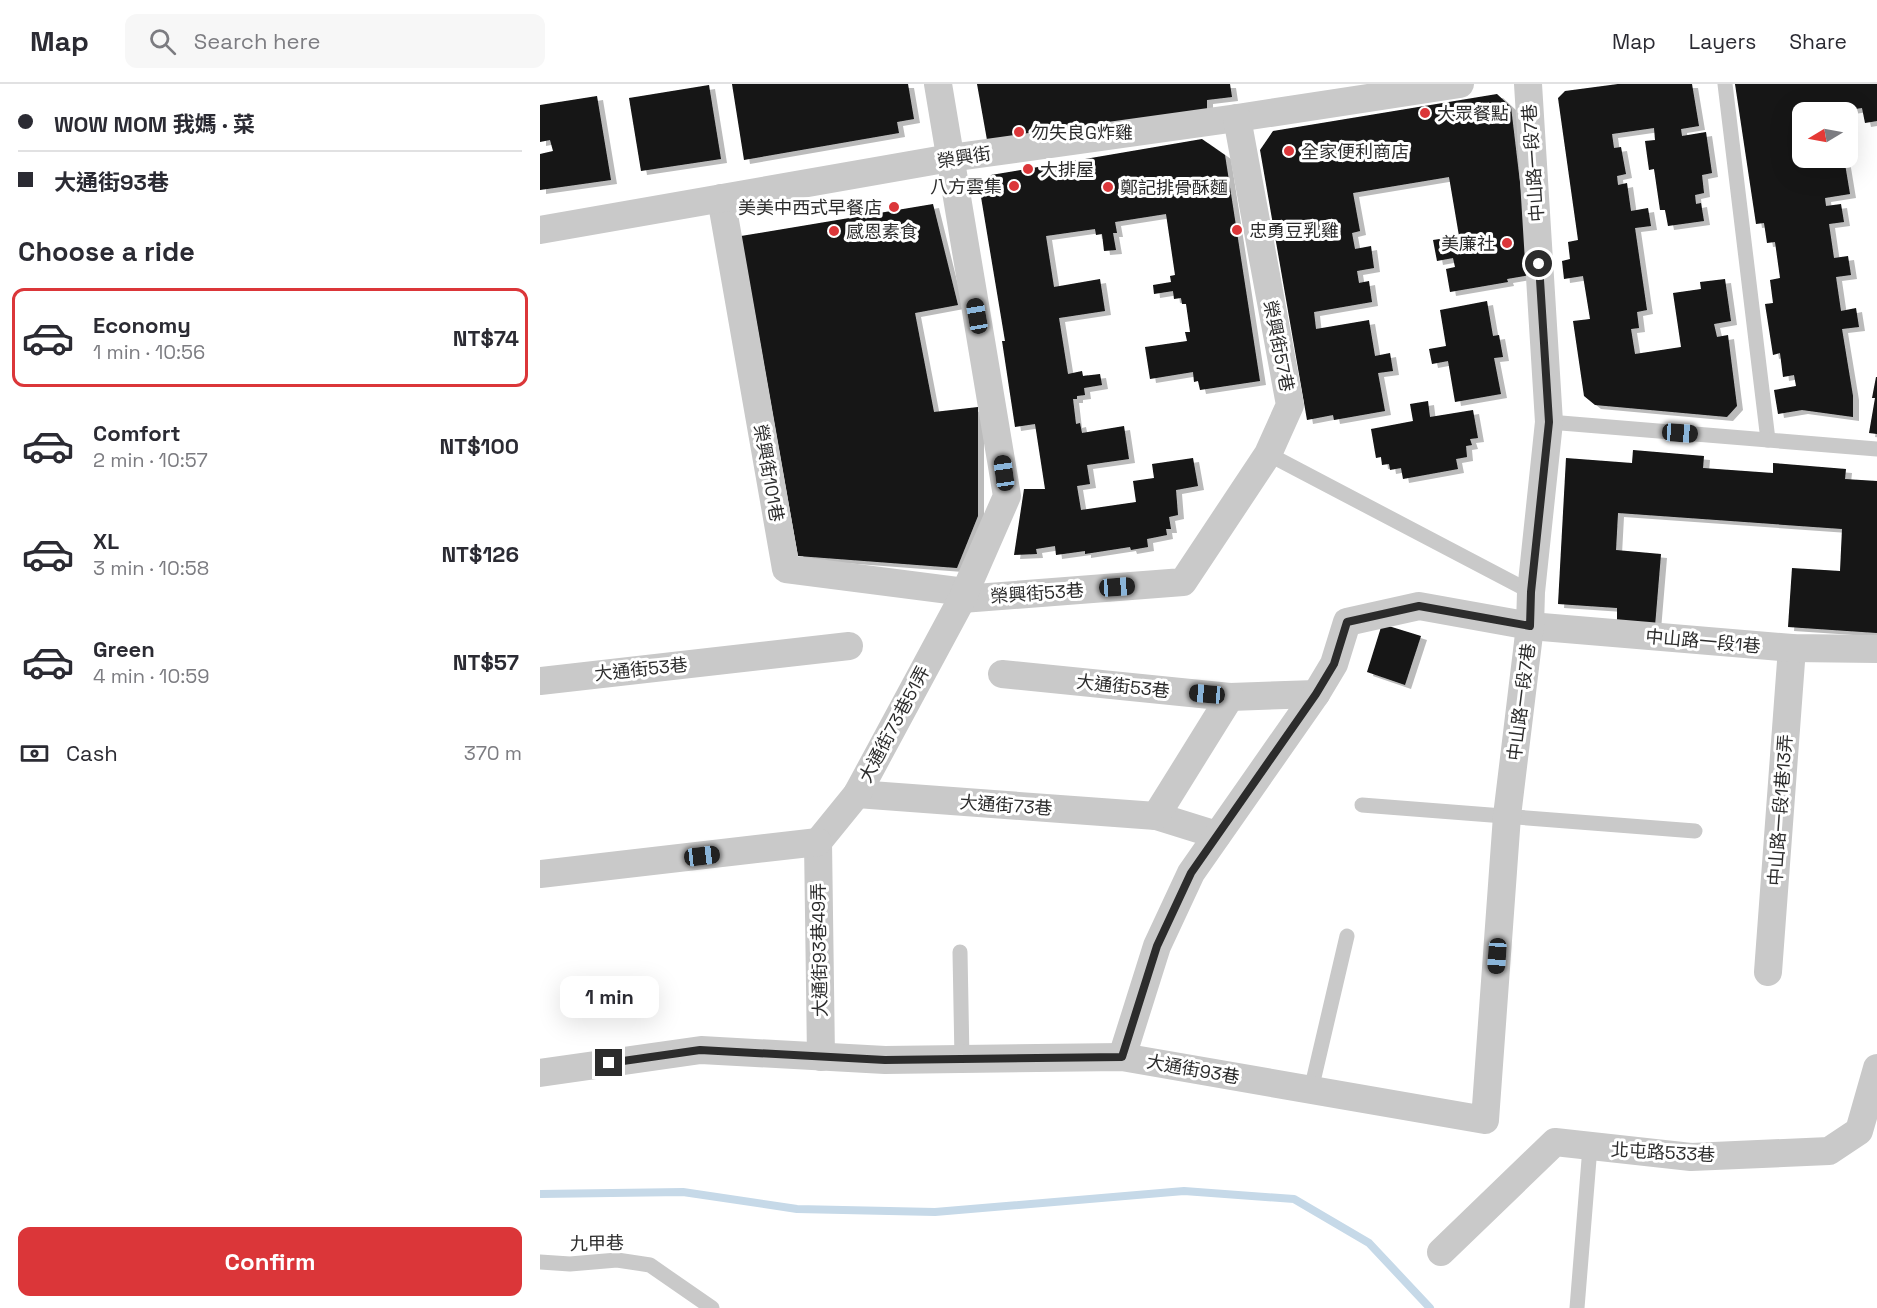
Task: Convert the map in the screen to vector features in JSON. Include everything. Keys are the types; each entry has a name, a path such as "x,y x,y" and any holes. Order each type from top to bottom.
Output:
{"street":[{"name":"大通街73巷51弄","path":"818,842 857,794 963,596 1007,496 939,84"},
{"name":"榮興街","path":"540,230 950,158 1460,84"},
{"name":"中山路一段7巷","path":"1485,1120 1507,816 1530,626 1531,592 1549,422 1528,84"},
{"name":"榮興街57巷","path":"1183,582 1268,454 1290,405 1236,118"},
{"name":"榮興街101巷","path":"721,198 786,569 963,596"},
{"name":"榮興街53巷","path":"963,596 1183,582"},
{"name":"中山路一段1巷","path":"1316,694 1334,664 1347,622 1419,606 1530,626 1792,648 1877,649"},
{"name":"大通街53巷","path":"540,681 849,646"},
{"name":"中山路一段1巷13弄","path":"1768,972 1792,648"},
{"name":"大通街53巷","path":"1002,674 1230,697 1316,694"},
{"path":"1122,1057 1157,946 1191,873 1316,694"},
{"path":"1156,816 1230,697"},
{"name":"大通街73巷","path":"857,794 1156,816 1217,835"},
{"path":"540,874 818,842"},
{"name":"大通街93巷49弄","path":"818,842 821,1057"},
{"name":"大通街93巷","path":"540,1073 700,1050 885,1060 1122,1057 1485,1120"},
{"name":"北屯路533巷","path":"1441,1252 1555,1142 1691,1157 1829,1151 1859,1131 1877,1068"}],"lane":[{"path":"1725,84 1768,440"},
{"path":"1549,422 1877,449"},
{"path":"1268,454 1531,592"},
{"path":"1362,805 1695,831"},
{"path":"1311,1090 1347,936"},
{"path":"960,952 962,1059"},
{"path":"1577,1308 1590,1147"},
{"name":"九甲巷","path":"540,1263 570,1264 617,1260 650,1265 712,1308"}],"building":[{"path":"732,84 908,84 914,119 897,122 899,133 744,160"},
{"path":"977,84 1230,84 1232,97 1207,100 1207,110 987,140"},
{"path":"1618,84 1692,84 1699,126 1681,129 1682,136 1706,132 1712,173 1702,175 1704,193 1695,195 1696,204 1701,203 1704,221 1668,226 1665,210 1660,210 1654,169 1649,170 1645,141 1655,140 1654,128 1612,134 1614,148 1621,147 1626,174 1617,176 1618,185 1627,183 1631,211 1648,208 1651,226 1635,228 1647,310 1637,312 1639,328 1631,329 1635,354 1681,347 1673,293 1701,289 1700,282 1725,279 1731,321 1714,324 1717,337 1728,335 1737,406 1727,417 1595,405 1584,396 1573,321 1590,319 1583,276 1564,279 1562,261 1570,259 1568,242 1578,240 1558,98 1565,91"},
{"path":"1735,84 1877,84 1877,121 1865,123 1862,108 1858,109 1858,102 1792,102 1792,168 1846,168 1850,194 1825,198 1826,206 1841,204 1844,222 1829,224 1834,258 1848,256 1851,275 1836,277 1841,311 1856,308 1859,327 1842,329 1853,396 1853,417 1802,410 1778,414 1774,390 1796,386 1794,375 1783,377 1780,353 1773,355 1765,304 1773,303 1770,280 1780,278 1775,242 1767,243 1764,223 1756,224"},
{"path":"709,85 721,159 641,171 629,98"},
{"path":"1497,94 1511,107 1531,275 1507,279 1508,282 1450,292 1446,269 1455,267 1453,258 1437,261 1433,240 1459,236 1449,177 1353,193 1360,231 1352,233 1355,249 1371,246 1374,268 1357,271 1359,283 1369,281 1372,302 1314,312 1316,329 1369,320 1375,356 1390,353 1393,371 1378,373 1385,411 1334,420 1333,415 1307,420 1260,150 1273,131"},
{"path":"597,96 611,180 540,190 540,154 553,151 550,140 540,142 540,105"},
{"path":"1202,139 1225,155 1260,381 1200,390 1198,381 1194,382 1193,372 1150,379 1145,347 1187,341 1185,332 1190,332 1186,304 1182,304 1181,298 1174,299 1173,291 1154,294 1153,285 1171,282 1170,276 1175,275 1166,214 1115,222 1117,233 1113,233 1116,250 1104,251 1102,234 1096,235 1095,229 1046,236 1054,287 1100,279 1105,311 1059,318 1068,374 1082,371 1083,376 1100,374 1102,385 1084,388 1085,395 1073,399 1076,424 1080,423 1082,433 1124,426 1129,459 1087,465 1090,484 1077,486 1081,510 1136,502 1133,481 1154,478 1152,464 1193,458 1198,486 1176,490 1178,515 1169,517 1171,529 1166,529 1167,535 1147,539 1148,547 1056,555 1055,546 1036,549 1037,554 1014,555 1024,489 1045,489 1035,424 1015,427 1002,341 1005,341 980,191 991,175"},
{"path":"933,204 958,305 915,313 934,412 978,407 978,516 957,568 798,556 741,236"},
{"path":"1487,301 1493,336 1499,335 1503,357 1494,358 1501,394 1455,402 1448,361 1432,364 1429,349 1446,346 1440,310"},
{"path":"1877,377 1877,434 1869,433"},
{"path":"1428,401 1430,417 1473,410 1478,438 1470,439 1472,445 1466,446 1467,457 1456,459 1458,469 1403,479 1401,468 1390,470 1389,464 1382,465 1381,457 1376,458 1371,429 1413,421 1410,404"},
{"path":"1633,450 1704,456 1703,468 1773,473 1773,463 1846,469 1845,479 1877,481 1877,633 1788,627 1792,568 1840,571 1842,529 1618,513 1616,550 1661,554 1655,626 1617,623 1617,608 1558,604 1566,458 1632,463"},
{"path":"1382,624 1421,636 1405,685 1367,672"}],"waterway":[{"path":"540,1194 683,1192 797,1209 935,1212 1184,1191 1294,1199 1369,1243 1430,1308"}],"place":[{"name":"大眾餐點","path":"1425,113"},
{"name":"勿失良G炸雞","path":"1019,132"},
{"name":"全家便利商店","path":"1289,151"},
{"name":"大排屋","path":"1028,169"},
{"name":"八方雲集","path":"1014,186"},
{"name":"鄭記排骨酥麵","path":"1108,187"},
{"name":"美美中西式早餐店","path":"894,207"},
{"name":"忠勇豆乳雞","path":"1237,230"},
{"name":"感恩素食","path":"834,231"},
{"name":"美廉社","path":"1507,243"}],"route":[{"path":"609,1063 700,1050 885,1060 1122,1057 1157,946 1191,873 1316,694 1334,664 1347,622 1419,606 1530,626 1531,592 1549,422 1539,264"}]}
